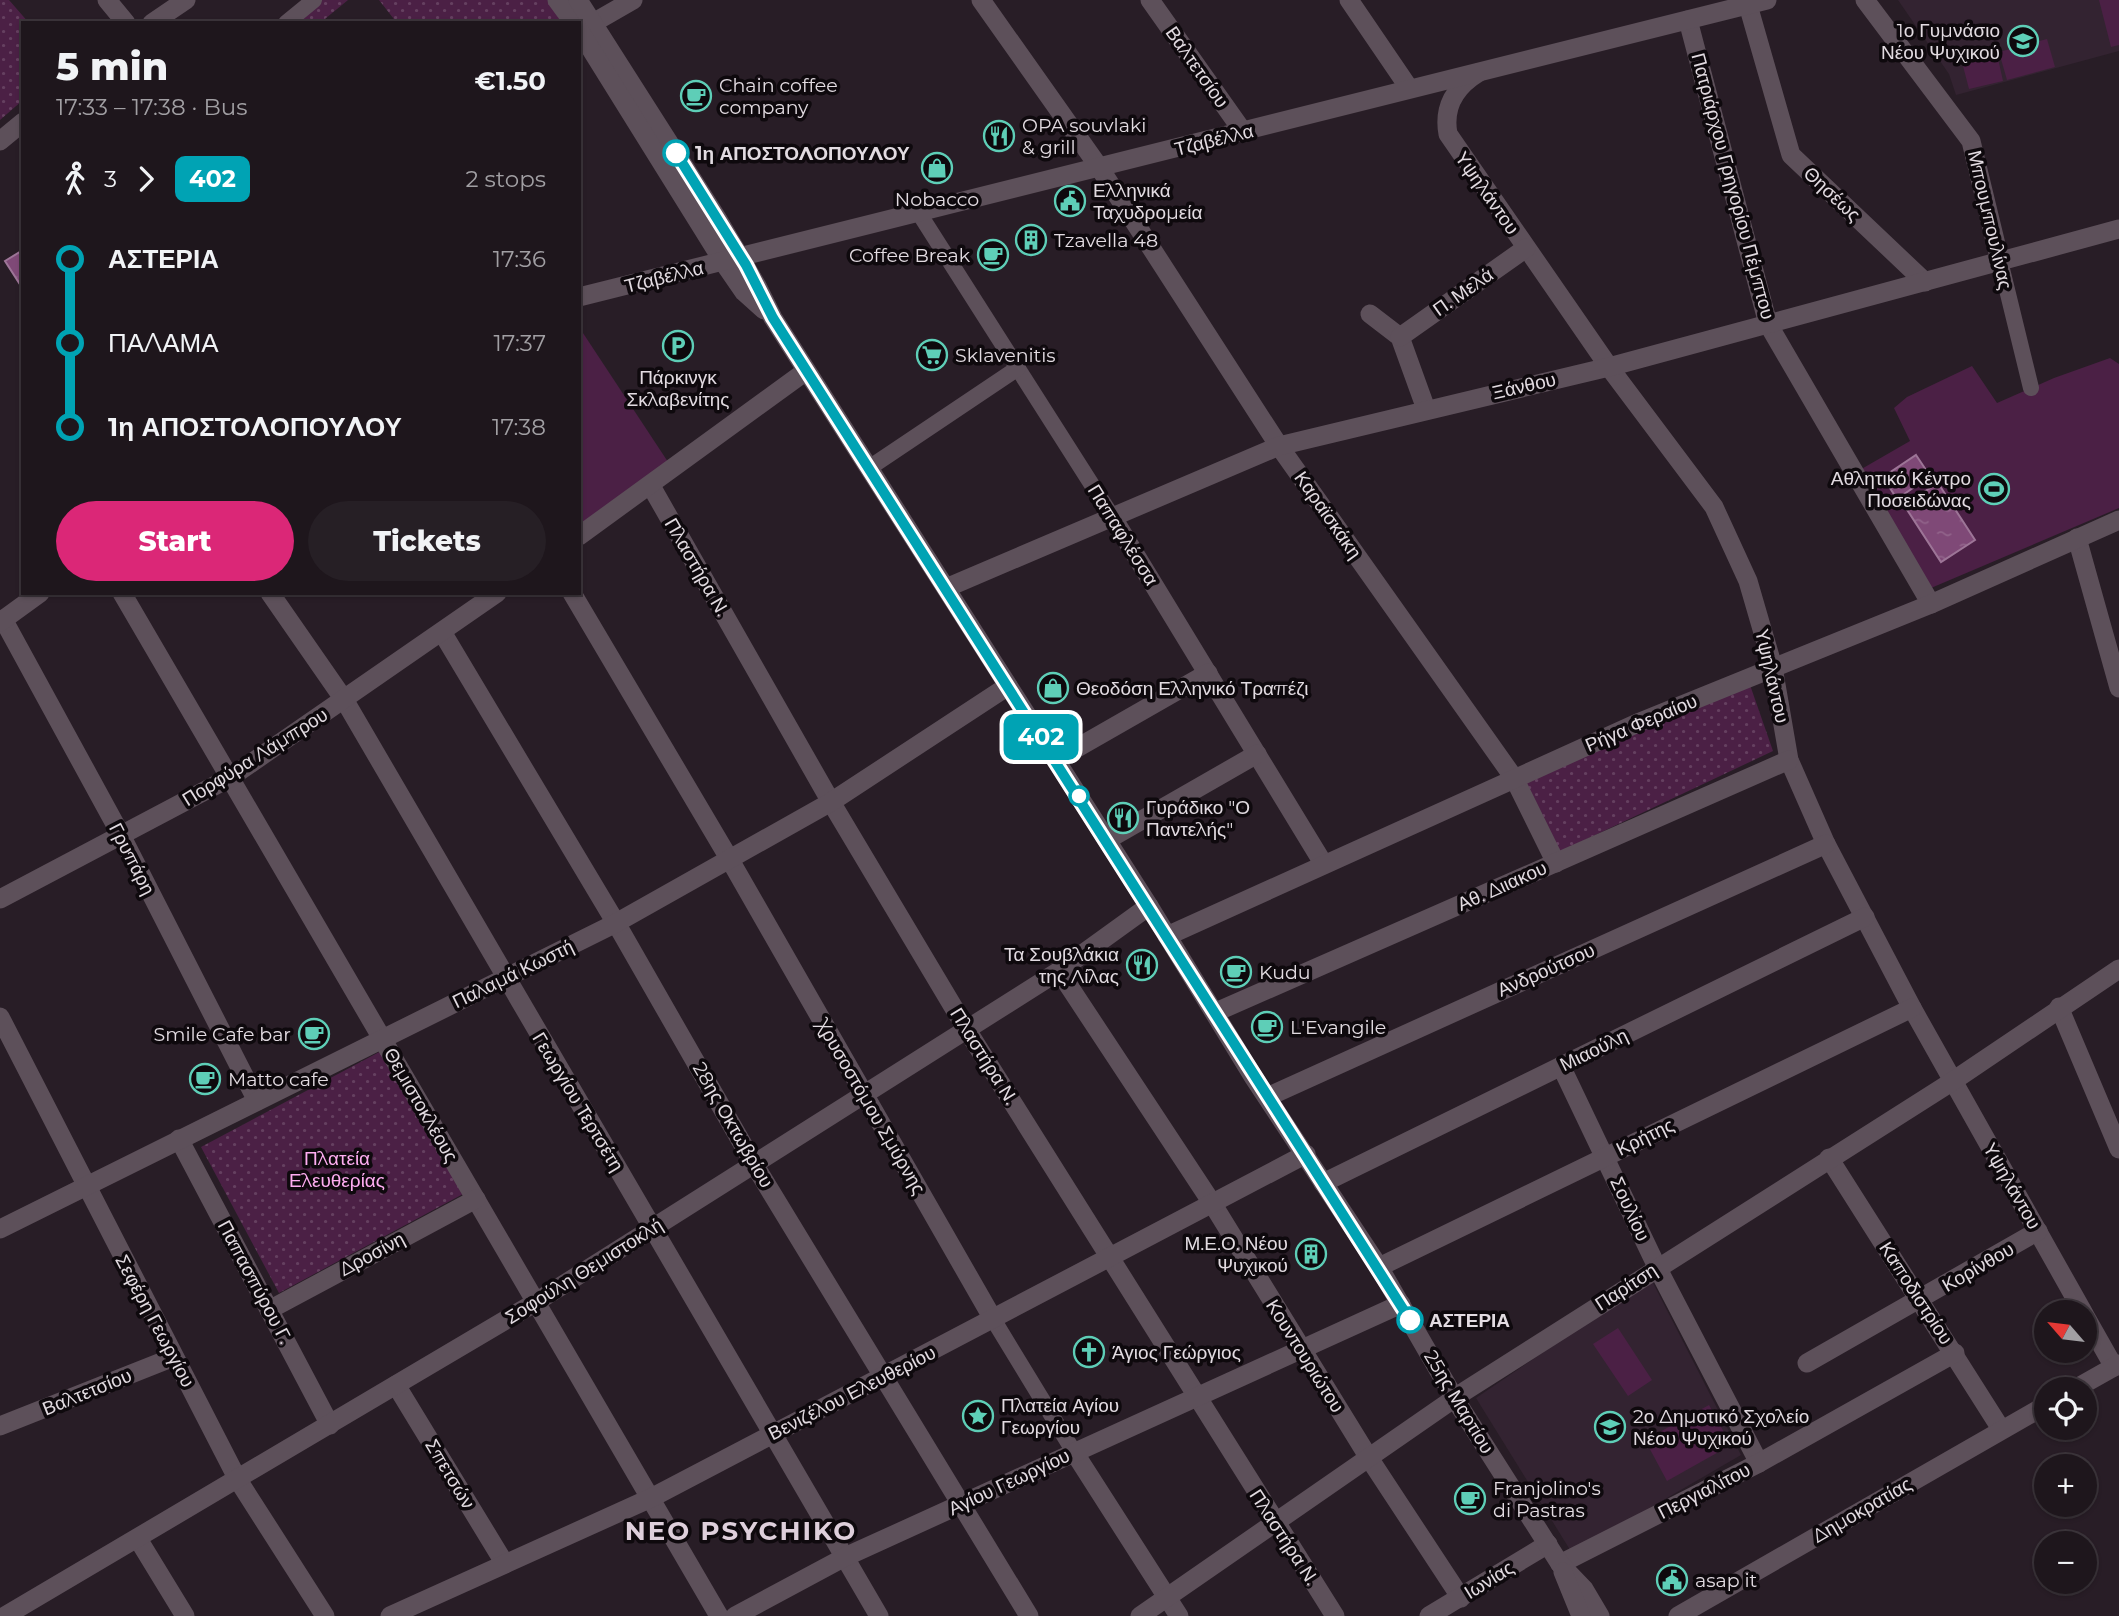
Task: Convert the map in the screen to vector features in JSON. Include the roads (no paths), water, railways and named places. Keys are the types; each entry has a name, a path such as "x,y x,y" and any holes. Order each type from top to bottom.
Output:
{"street":[{"path":"107,0 124,21"},
{"path":"155,21 186,0"},
{"path":"288,21 314,0"},
{"path":"557,0 574,21"},
{"path":"578,0 581,21"},
{"path":"582,31 632,0"},
{"name":"Καραϊσκάκη","path":"981,0 1099,167 1279,446 1514,778 1556,863"},
{"name":"Βαλτετσίου","path":"1150,0 1244,133"},
{"path":"1349,0 1409,88"},
{"name":"Μπουμπουλίνας","path":"1865,0 1971,141 2031,388"},
{"name":"Τζαβέλλα","path":"581,297 733,261 917,210 1244,133 1409,88 1757,3"},
{"name":"Θησέως","path":"1757,3 1791,155 1925,282"},
{"name":"Πατριάρχου Γρηγορίου Πέμπτου","path":"1688,20 1768,324 1851,471 1931,604"},
{"name":"25ης Μαρτίου","path":"582,31 733,261 744,292 773,318 1149,905 1267,1097 1379,1267 1455,1399 1560,1564"},
{"name":"Υψηλάντου","path":"1478,73 1456,89 1447,115 1448,134 1609,367 1714,508 1748,581 1773,667 1789,760 1826,844 1952,1081 2077,1300"},
{"path":"0,141 21,124"},
{"name":"Παπαφλέσσα","path":"917,210 1113,518 1323,863"},
{"name":"Ξάνθου","path":"946,588 1279,446 1609,367 2119,229"},
{"name":"Π. Μελά","path":"1400,337 1526,248"},
{"path":"1370,314 1400,337 1426,410"},
{"path":"869,468 1018,368"},
{"path":"581,535 806,371"},
{"name":"Πλαστήρα Ν.","path":"651,486 831,802 967,1030 1111,1255 1275,1525 1335,1616"},
{"name":"Ρήγα Φεραίου","path":"1167,936 1514,778 1773,667 1931,604 2119,520"},
{"path":"2077,538 2119,688"},
{"path":"1,621 37,595"},
{"name":"Θεμιστοκλέους","path":"123,595 719,1616"},
{"name":"Γεωργίου Τερτσέτη","path":"271,595 345,701 879,1616"},
{"name":"Πορφύρα Λάμπρου","path":"0,900 231,777 345,701 494,595"},
{"name":"Χρυσοστόμου Σμύρνης","path":"573,595 730,860 993,1320 1178,1616"},
{"name":"Γρυπάρη","path":"1,621 121,835 257,1101"},
{"name":"28ης Οκτωβρίου","path":"442,632 616,923 754,1164 885,1376 959,1505 1029,1616"},
{"path":"1056,760 1208,673"},
{"name":"Παλαμά Κωστή","path":"0,1229 616,923 831,802 1008,686"},
{"path":"1107,840 1257,754"},
{"name":"Αθ. Διιακου","path":"1216,1012 1789,760"},
{"name":"Ανδρούτσου","path":"1267,1097 1826,844"},
{"name":"Σοφούλη Θεμιστοκλή","path":"5,1616 26,1612 138,1539 536,1302 1059,971 1149,905"},
{"name":"Μιαούλη","path":"1323,1183 1865,917"},
{"name":"Παρίτση","path":"1140,1616 1455,1399 1657,1267 1952,1081 2119,969"},
{"name":"Κουντουριώτου","path":"1059,971 1212,1203 1369,1458 1461,1598"},
{"path":"2059,1007 2119,1149"},
{"name":"Κρήτης","path":"1379,1267 1912,1008"},
{"name":"Σεφέρη Γεωργίου","path":"0,1017 237,1480 325,1616"},
{"name":"Σουλίου","path":"1561,1066 1657,1267 1759,1463"},
{"name":"Παπασπύρου Γ.","path":"179,1139 330,1425"},
{"name":"Βενιζέλου Ελευθερίου","path":"390,1616 651,1498 1306,1154"},
{"name":"Καποδιστρίου","path":"1829,1158 2001,1429"},
{"name":"Δροσίνη","path":"269,1310 476,1199"},
{"name":"Κορίνθου","path":"1807,1363 2038,1231"},
{"name":"Αγίου Γεωργίου","path":"735,1616 845,1557 1401,1304"},
{"name":"Υψηλάντου","path":"2097,1334 2117,1366"},
{"name":"Περγιαλίτου","path":"1560,1564 1759,1463 1955,1353"},
{"name":"Βαλτετσίου","path":"0,1426 174,1357"},
{"path":"2097,1377 2117,1366"},
{"name":"Σπετσών","path":"396,1385 505,1564"},
{"name":"Δημοκρατίας","path":"1678,1616 2034,1411"},
{"path":"138,1539 185,1616"},
{"name":"Ιωνίας","path":"1429,1616 1548,1544"},
{"path":"1560,1564 1581,1616"},
{"path":"1560,1564 1584,1589 1600,1616"}],"water":[{"path":"21,251 21,286 5,261"},
{"path":"1916,455 1930,476 1897,499 1883,477"},
{"path":"1938,483 1975,540 1941,562 1904,505"}],"place":[{"name":"1ο Γυμνάσιο Νέου Ψυχικού","path":"2023,41"},
{"name":"Chain coffee company","path":"696,96"},
{"name":"OPA souvlaki & grill","path":"999,136"},
{"name":"1η ΑΠΟΣΤΟΛΟΠΟΥΛΟΥ","path":"676,153"},
{"name":"Nobacco","path":"937,168"},
{"name":"Ελληνικά Ταχυδρομεία","path":"1070,201"},
{"name":"Tzavella 48","path":"1031,240"},
{"name":"Coffee Break","path":"993,255"},
{"name":"Πάρκινγκ Σκλαβενίτης","path":"678,346"},
{"name":"Sklavenitis","path":"932,355"},
{"name":"Αθλητικό Κέντρο Ποσειδώνας","path":"1994,489"},
{"name":"Θεοδόση Ελληνικό Τραπέζι","path":"1053,688"},
{"name":"Γυράδικο \"Ο Παντελής\"","path":"1123,818"},
{"name":"Τα Σουβλάκια της Λίλας","path":"1142,965"},
{"name":"Kudu","path":"1236,972"},
{"name":"L'Evangile","path":"1267,1027"},
{"name":"Smile Cafe bar","path":"314,1034"},
{"name":"Matto cafe","path":"205,1079"},
{"name":"Μ.Ε.Ο. Νέου Ψυχικού","path":"1311,1254"},
{"name":"ΑΣΤΕΡΙΑ","path":"1410,1320"},
{"name":"Άγιος Γεώργιος","path":"1089,1352"},
{"name":"Πλατεία Αγίου Γεωργίου","path":"978,1416"},
{"name":"2ο Δημοτικό Σχολείο Νέου Ψυχικού","path":"1610,1427"},
{"name":"Franjolino's di Pastras","path":"1470,1499"},
{"name":"asap it","path":"1672,1580"}],"district":[{"name":"NEO PSYCHIKO","path":"741,1531"}],"park label":[{"name":"Πλατεία Ελευθερίας","path":"337,1169"}]}
